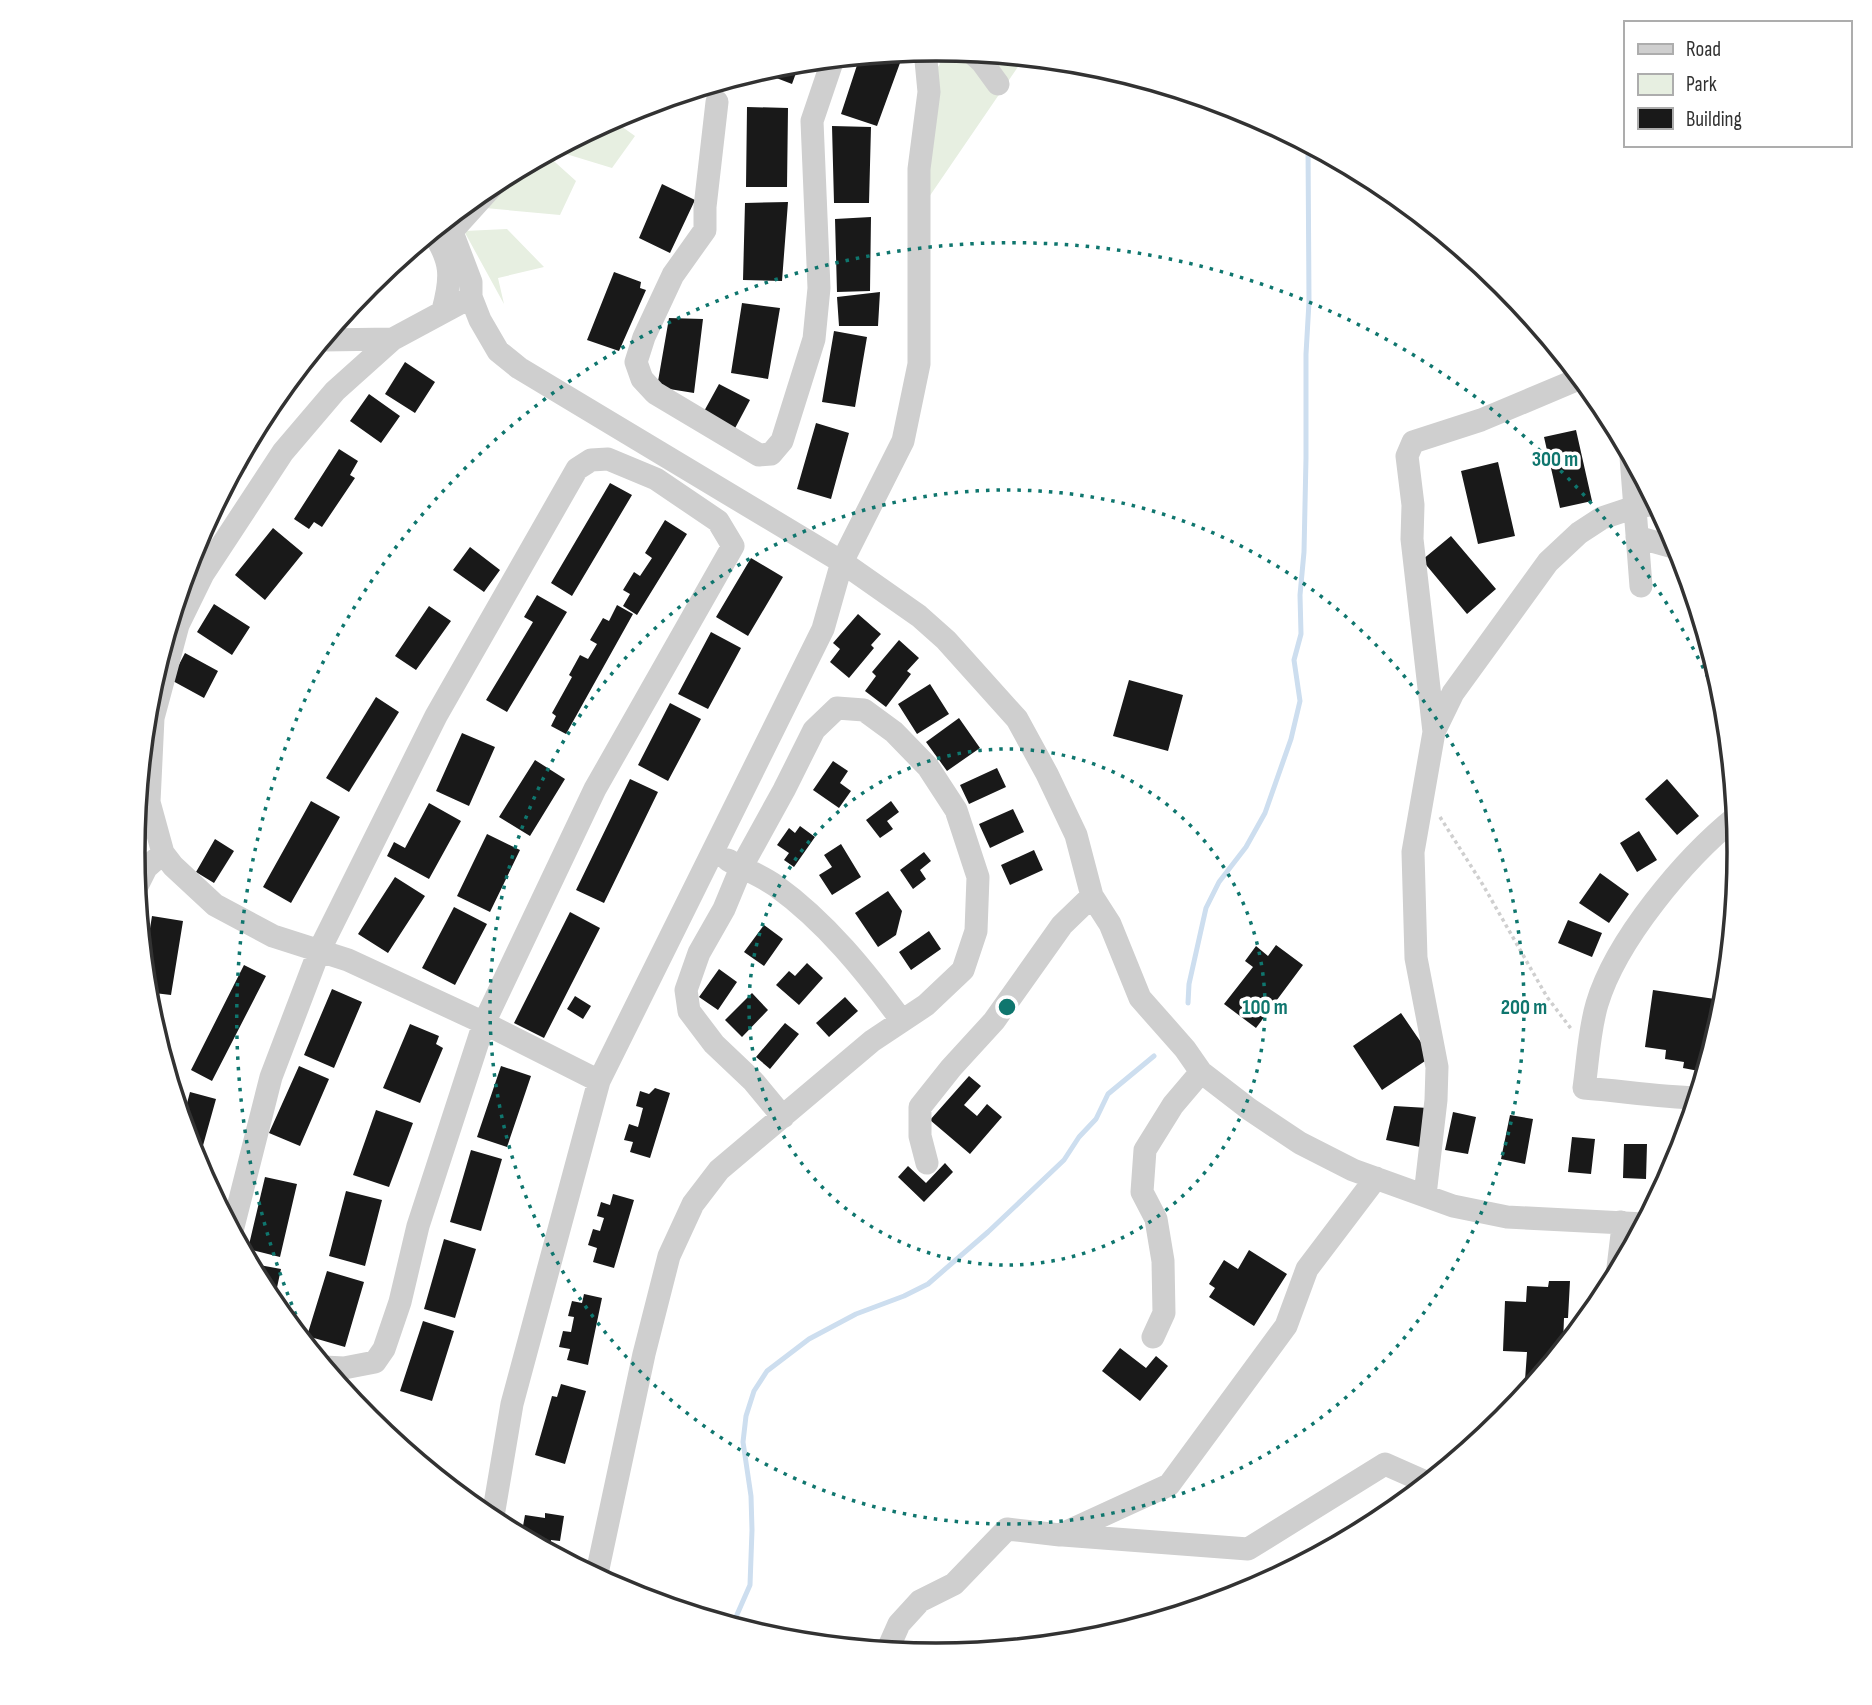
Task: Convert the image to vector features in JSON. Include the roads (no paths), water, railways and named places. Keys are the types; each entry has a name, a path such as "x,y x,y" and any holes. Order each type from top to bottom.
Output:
{"lane":[{"path":"494,1509 512,1404 598,1081 823,629 842,562 903,441 919,364 919,169 929,92 927,61"},
{"path":"983,63 998,84"},
{"path":"717,102 705,229 673,275 644,337 636,362 642,379 655,393 759,455 771,454 782,441 814,340 820,288 812,121 830,69"},
{"path":"443,310 451,282 443,248 446,232"},
{"path":"446,232 471,282 471,297 480,320 498,351 519,368 842,562 919,616 946,640 1017,719 1076,835 1092,896 1110,923 1140,998 1185,1048 1201,1072 1300,1143 1353,1170 1453,1206 1507,1217 1634,1223"},
{"path":"429,246 447,266"},
{"path":"180,620 198,584 283,452 335,391 393,339 471,297"},
{"path":"334,340 393,339"},
{"path":"1434,732 1412,539 1413,505 1407,456 1413,442 1481,420 1572,382"},
{"path":"235,1219 271,1077 319,951 436,716 577,469 591,460 608,459 656,479 718,521 733,546 595,789 484,1023 418,1226 400,1303 384,1349 375,1362 336,1368"},
{"path":"1424,1195 1436,1100 1437,1067 1416,958 1413,852 1434,732 1453,693 1548,562 1579,533 1602,518 1646,505"},
{"path":"1641,586 1637,537 1646,505"},
{"path":"1637,537 1665,545"},
{"path":"198,570 198,584"},
{"path":"598,1568 643,1354 669,1256 693,1204 719,1170 783,1117 872,1041 926,1005 963,970 976,931 978,877 956,810 928,767 894,733 863,710 837,708 814,730 699,953 686,990 689,1011 714,1044 753,1081 783,1117"},
{"path":"151,756 149,802 163,853 173,866 215,905 273,936 348,960 484,1023 598,1081"},
{"path":"1688,1098 1584,1088 1589,1051 1597,1003 1618,957 1675,875 1726,826"},
{"path":"713,852 775,886 833,935 902,1021"},
{"path":"145,869 163,853"},
{"path":"927,1163 920,1136 920,1107 994,1021 1062,925 1092,896"},
{"path":"1153,1338 1164,1313 1163,1261 1156,1219 1142,1192 1145,1150 1173,1105 1201,1072"},
{"path":"1060,1535 1169,1485 1286,1326 1307,1269 1376,1178"},
{"path":"1620,1222 1623,1226 1620,1250"},
{"path":"891,1642 900,1624 920,1601 954,1584 1007,1528 1060,1535 1248,1549 1385,1464 1419,1479"}],"waterway":[{"path":"1188,1003 1189,984 1206,908 1219,882 1246,847 1265,813 1291,739 1300,701 1294,660 1301,634 1300,595 1304,552 1309,302 1308,155"},
{"path":"735,1618 750,1585 751,1496 743,1442 746,1416 754,1391 767,1371 809,1339 856,1314 928,1284 1064,1160 1079,1137 1096,1119 1108,1094 1154,1056"}]}
